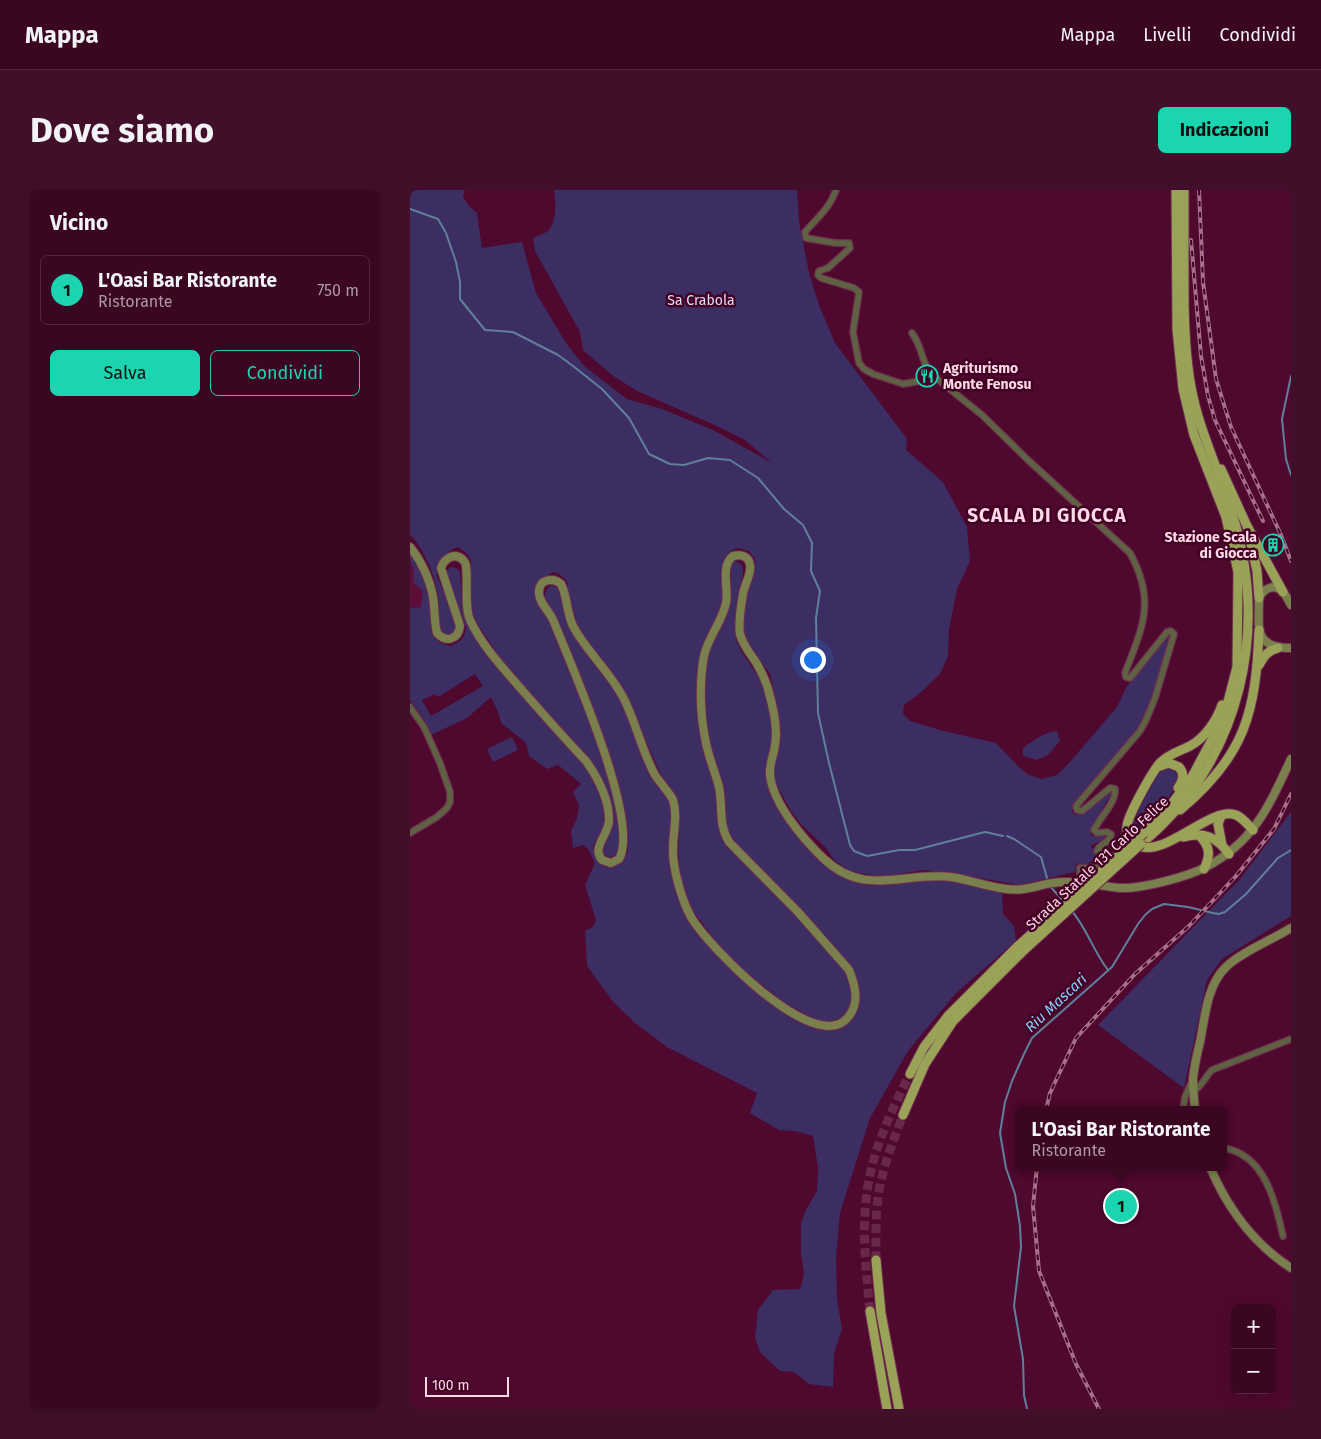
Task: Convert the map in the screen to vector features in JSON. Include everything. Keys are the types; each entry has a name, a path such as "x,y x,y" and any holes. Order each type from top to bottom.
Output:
{"highway":[{"name":"Strada Statale 131 Carlo Felice","path":"1147,834 1193,775 1215,737 1224,717 1237,667 1238,572 1226,517 1194,435 1183,390 1177,329 1176,190"},
{"name":"Strada Statale 131 Carlo Felice","path":"910,1074 924,1047 948,1016 1178,807 1199,778 1221,741 1231,718 1239,692 1249,633 1246,568 1232,513 1200,426 1189,376 1184,327 1184,190"},
{"path":"1210,454 1224,474 1247,526 1283,592"},
{"path":"1247,526 1257,571 1259,598"},
{"path":"1147,834 1195,798 1224,765 1240,739 1248,717 1256,675 1259,630"},
{"path":"1256,675 1264,655 1270,650 1278,648"},
{"path":"1237,667 1228,686 1220,712 1205,734 1192,745 1161,761 1130,816 1127,828 1129,837 1133,842 1140,847 1151,849 1164,845 1221,816 1229,814 1242,818 1253,830"},
{"path":"1147,834 1183,779 1182,771 1176,764 1166,763 1155,769"},
{"path":"1221,816 1218,824 1222,844 1229,854"},
{"path":"1175,838 1199,835 1210,837 1222,844"},
{"path":"1199,835 1207,843 1210,851 1204,869"},
{"name":"Strada Statale 131 Carlo Felice","path":"903,1116 925,1064 953,1021 1020,949"},
{"path":"876,1260 881,1313 899,1409"},
{"path":"870,1311 887,1409"}],"main road":[{"path":"410,546 417,555 433,596 437,633 445,639 456,636 460,626 441,568 445,560 453,556 464,561 468,569 466,605 469,618 476,633 505,671 586,761 597,776 607,804 609,820 608,829 598,846 598,853 603,861 613,863 619,859 622,852 623,832 619,801 602,745 553,618 539,596 540,587 545,581 554,580 561,584 568,614 574,628 623,697 655,775 672,798 675,814 673,850 680,891 690,916 713,946 770,999 791,1014 822,1026 838,1026 848,1018 854,1007 856,994 854,982 849,970 798,912 729,842 723,833 718,786 702,723 704,656 709,638 726,603 727,565 733,556 745,556 750,566 743,594 740,634 745,648 757,664 769,692 777,730 770,764 770,776 774,792 802,836 826,860 842,872 860,879 883,882 929,876 951,877 1006,889 1024,890 1055,883 1080,882 1122,888 1142,886 1177,878 1204,869 1229,854 1253,830 1266,810 1291,759"},
{"path":"1291,606 1283,592 1276,587 1267,588 1259,598 1259,630 1265,643 1278,648 1291,648"},
{"path":"1195,1106 1193,1079 1206,1008 1210,992 1217,978 1234,959 1274,939 1291,928"},
{"path":"1212,1171 1218,1186 1236,1215 1259,1241 1281,1262 1291,1268"}],"street":[{"path":"836,190 833,200 825,212 805,232 806,238 835,243 849,243 850,248 828,268 818,271 818,275 821,278 854,288 859,292 853,332 859,363 864,369 873,374 903,384 936,378"},
{"path":"912,333 918,342 928,372 982,415 1028,460 1130,553 1138,567 1144,587 1145,608 1142,625 1125,676 1129,678 1135,672 1167,632 1171,631 1174,634 1155,698 1140,731 1076,806 1077,810 1082,811 1110,788 1115,789 1107,809 1094,830 1097,833 1107,832 1111,834 1109,840 1099,846 1097,852 1122,860 1121,865 1118,867 1080,868 1080,882"},
{"path":"410,707 424,727 450,792 447,808 437,817 410,833"},
{"path":"1193,1090 1199,1089 1206,1076 1212,1070 1291,1040"},
{"path":"1184,1106 1193,1079"},
{"path":"1227,1149 1235,1150 1255,1164 1275,1199 1282,1236"}],"shaded area":[{"path":"410,552 422,576 431,606 410,608"}],"green space":[{"name":"Sa Crabola","path":"410,190 465,190 463,196 468,205 477,213 482,248 522,242 536,293 566,343 584,366 627,399 662,409 713,430 772,463 745,440 637,391 613,376 583,350 580,332 535,251 533,238 548,231 551,227 555,211 554,190 797,190 799,221 809,273 819,305 835,343 907,439 906,450 943,482 967,527 970,561 957,589 949,630 948,656 940,674 904,705 903,714 910,721 996,743 1029,775 1042,779 1057,775 1117,707 1127,686 1165,638 1170,635 1171,638 1161,675 1147,713 1135,734 1074,803 1072,812 1077,815 1110,789 1113,790 1091,830 1091,836 1108,833 1109,836 1091,846 1095,854 1099,856 1084,866 1076,863 1075,872 1019,885 924,870 881,877 850,871 835,861 825,847 802,825 791,811 775,782 773,769 781,728 770,674 744,636 743,628 746,597 755,566 755,559 749,551 738,548 731,551 725,557 722,566 723,597 720,609 705,640 698,685 716,790 719,832 723,842 787,905 846,972 853,993 851,1004 844,1016 825,1022 813,1018 785,1003 742,969 720,947 693,911 683,885 679,866 680,814 678,801 662,777 627,700 609,670 575,624 570,612 567,581 559,574 553,572 541,580 538,592 539,605 550,619 584,703 598,740 618,811 620,838 615,856 608,857 604,854 602,848 613,826 614,814 600,776 582,751 506,666 480,628 472,613 469,599 471,560 458,547 445,555 440,562 437,576 456,620 457,629 450,635 442,634 438,623 439,604 436,586 426,557 410,535"},
{"path":"410,552 418,566 426,589 435,637 440,642 451,646 462,639 466,627 446,581 445,572 451,567 456,568 460,572 462,608 470,627 593,775 605,810 603,830 593,846 594,852 604,865 617,865 628,852 626,823 621,796 605,741 559,621 546,600 545,592 551,585 560,589 570,625 621,699 656,782 672,806 672,853 675,888 686,915 712,950 762,997 792,1018 822,1028 843,1025 849,1022 855,1014 859,987 855,974 845,962 792,901 729,837 725,823 725,791 713,753 706,720 705,673 710,647 731,597 731,566 735,561 741,564 743,571 736,607 737,642 763,685 772,720 773,737 767,769 768,782 781,810 804,844 813,855 831,870 853,881 885,885 942,881 1002,893 1003,914 1014,926 1016,941 956,993 908,1051 870,1118 840,1213 836,1258 837,1299 842,1329 834,1353 833,1387 809,1384 794,1372 780,1371 760,1352 755,1338 758,1310 773,1290 800,1289 804,1274 801,1254 801,1223 817,1191 818,1168 813,1136 795,1131 779,1130 750,1113 757,1093 667,1047 635,1023 614,1003 587,966 585,931 593,927 596,920 585,885 595,863 588,849 583,845 573,848 571,831 577,818 579,805 573,792 581,784 558,765 547,769 529,756 526,743 501,723 491,697 467,718 431,735 425,721 410,700 410,608 421,607 423,591 413,582 414,570 410,561","holes":["475,674 483,686 431,716 422,700 435,694 438,697"]},
{"path":"1057,731 1060,741 1048,755 1037,760 1023,756 1023,748 1043,735"},
{"path":"512,737 518,750 493,762 487,749"},
{"path":"1172,767 1180,773 1175,788 1152,820 1134,834 1133,821 1160,769"},
{"path":"1291,812 1291,916 1222,959 1207,980 1184,1088 1098,1025 1240,879"}],"waterway":[{"path":"410,209 438,219 446,233 456,262 460,282 460,299 485,330 513,332 558,355 573,366 602,389 629,418 649,454 670,464 684,465 708,458 730,460 758,478 784,509 803,525 812,543 811,571 820,591 816,618 818,713 850,845 854,851 867,856 899,850 915,850 985,832 1003,836"},
{"name":"Riu Mascari","path":"1291,376 1282,419 1286,459 1291,475"},
{"path":"1007,836 1041,857 1047,878"},
{"name":"Riu Mascari","path":"1027,1409 1024,1395 1023,1359 1014,1306 1021,1247 1020,1226 1015,1194 1006,1168 1000,1133 1005,1102 1024,1054 1032,1038 1112,967 1138,924 1152,909 1164,904 1219,914 1225,912 1246,894 1278,858 1291,850"},
{"path":"1050,886 1063,901"},
{"path":"1071,910 1108,970"}],"tunnel":[{"path":"870,1311 865,1232 868,1185 875,1156 885,1128 910,1074"},
{"path":"876,1260 878,1195 887,1159 903,1115"}],"railway":[{"path":"1199,190 1203,282 1216,379 1231,427 1291,561"},
{"path":"1191,240 1201,356 1208,396 1215,420 1263,521"},
{"path":"1047,1106 1050,1093 1076,1038 1135,974 1189,926 1236,876 1274,829 1291,794"},
{"path":"1037,1171 1033,1206 1039,1271 1076,1364 1099,1409"}],"place":[{"name":"Agriturismo Monte Fenosu","path":"927,376"},
{"name":"Stazione Scala di Giocca","path":"1273,545"},
{"name":"L'Oasi Bar Ristorante","path":"1121,1206"}],"district":[{"name":"SCALA DI GIOCCA","path":"1047,515"}]}
